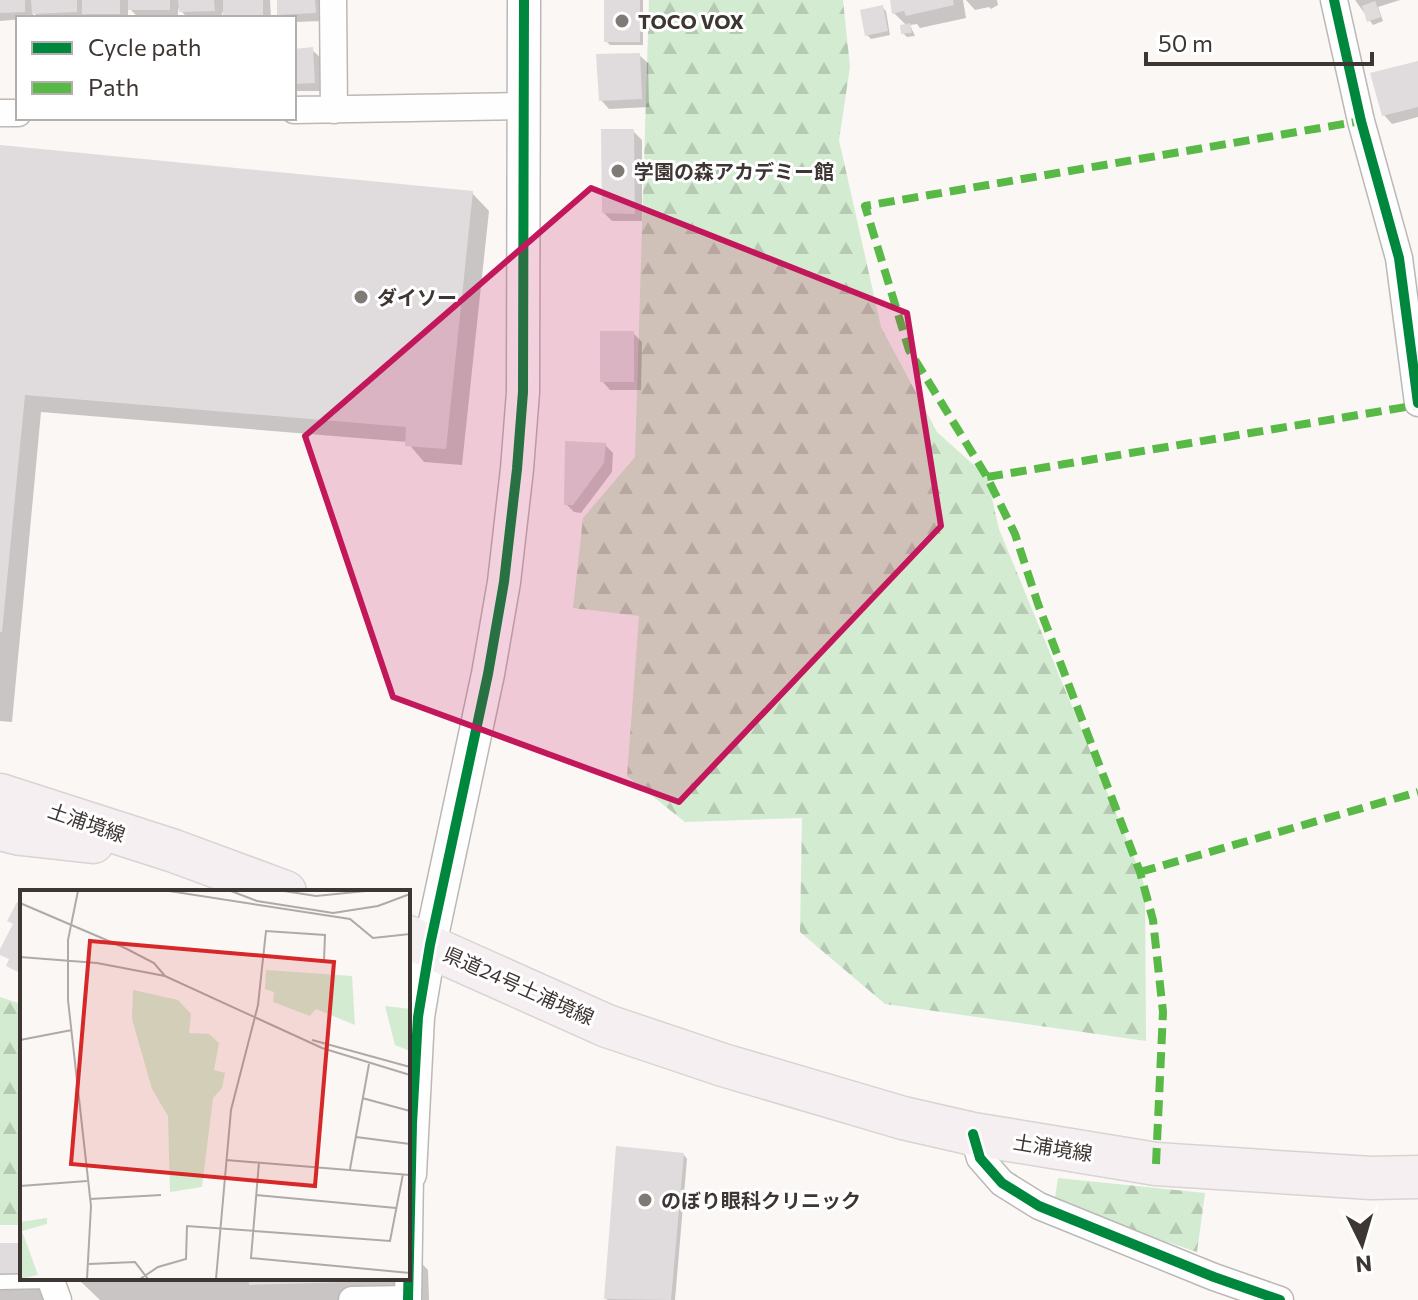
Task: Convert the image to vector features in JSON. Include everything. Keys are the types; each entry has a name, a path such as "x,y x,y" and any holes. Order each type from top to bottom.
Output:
{"main road":[{"name":"土浦境線","path":"0,795 174,851 280,890"},
{"name":"土浦境線","path":"0,829 174,851"},
{"name":"県道24号土浦境線","path":"419,941 607,1026"},
{"name":"土浦境線","path":"607,1026 723,1065 903,1118 973,1134 1156,1164 1355,1177 1418,1177"}],"street":[{"path":"333,0 334,110"},
{"path":"410,1174 419,941 488,674 504,582 517,469 523,392 524,0"},
{"path":"1334,0 1361,121 1399,258 1418,403"},
{"path":"296,110 524,106"},
{"path":"973,1134 980,1158 1002,1183 1039,1206 1214,1277 1280,1300"},
{"path":"352,1300 408,1300 408,1280"}],"lane":[{"path":"0,1282 53,1286"}],"highlighted area":[{"path":"591,188 907,313 941,526 679,802 393,697 305,436"}],"green space":[{"path":"649,0 843,0 850,67 839,140 881,327 937,432 987,477 999,529 1140,872 1145,888 1146,1041 885,1004 800,932 802,818 685,822 627,776 639,616 573,608 583,518 635,457"},
{"path":"0,997 20,1003 20,1225 0,1225"},
{"path":"1058,1178 1205,1193 1197,1252 1054,1204"}],"building":[{"path":"0,0 25,0 25,12 0,13"},
{"path":"31,0 77,0 77,12 32,14"},
{"path":"82,0 120,0 120,14 82,14"},
{"path":"128,0 170,0 170,10 128,10"},
{"path":"178,0 214,0 215,11 179,12"},
{"path":"223,0 263,0 263,15 223,16"},
{"path":"277,0 315,0 316,13 277,15"},
{"name":"TOCO VOX","path":"604,0 640,0 640,42 604,42"},
{"path":"890,0 953,0 954,5 906,16 904,11 892,14"},
{"path":"1375,1 1381,17 1367,22 1362,6"},
{"path":"883,5 888,31 865,36 860,10"},
{"path":"910,23 912,33 901,34 900,25"},
{"path":"313,47 315,83 296,84 296,49"},
{"path":"640,53 642,99 599,101 596,54"},
{"path":"1418,61 1418,107 1382,116 1370,73"},
{"name":"学園の森アカデミー館","path":"601,129 634,129 635,214 602,213"},
{"path":"0,145 473,191 446,449 405,446 406,427 25,395 0,632"},
{"path":"600,331 634,331 634,382 600,382"},
{"path":"565,441 606,443 604,463 573,505 564,505"},
{"path":"17,902 20,904 20,973 6,966 9,959 0,955 13,924 7,921"},
{"name":"のぼり眼科クリニック","path":"616,1146 684,1153 671,1300 604,1299"},
{"path":"0,1243 20,1243 20,1277 0,1277"},
{"path":"249,1280 386,1280 386,1281 249,1285"}],"marked path":[{"path":"1156,1164 1163,1012 1153,920 1140,872 1038,604 1015,534 987,477 909,350 865,206 1361,121"},
{"path":"987,477 1418,405"},
{"path":"1140,872 1418,792"}],"cycle path":[{"path":"410,1212 418,1017 430,945 488,674 504,582 517,469 523,392 524,0"},
{"path":"1334,0 1361,121 1399,258 1418,403"},
{"path":"973,1134 980,1158 1002,1183 1039,1206 1214,1277 1280,1300"},
{"path":"408,1280 408,1300"}],"place":[{"name":"TOCO VOX","path":"622,21"},
{"name":"学園の森アカデミー館","path":"618,171"},
{"name":"ダイソー","path":"361,297"},
{"name":"のぼり眼科クリニック","path":"645,1200"}]}
